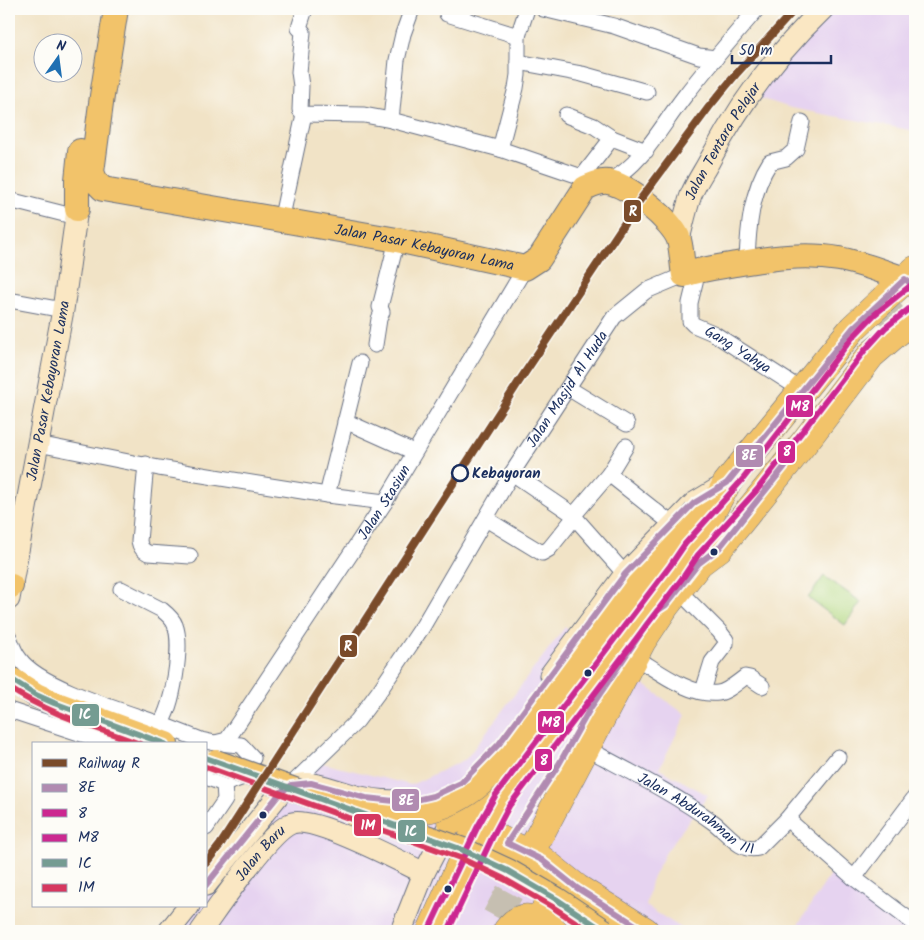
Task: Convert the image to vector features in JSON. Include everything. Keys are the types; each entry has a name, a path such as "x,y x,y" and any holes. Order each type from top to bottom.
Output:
{"highway":[{"path":"539,852 642,641 672,597 695,557 723,494 853,328 912,276"},
{"path":"431,931 477,828 495,798 668,576 695,557 719,548 871,356 915,317"},
{"path":"349,802 421,811 447,803 476,786 489,774 606,624 879,322"},
{"path":"539,852 599,755 659,639 672,597"},
{"path":"451,821 495,798"},
{"path":"477,828 539,852 577,888 645,931"},
{"path":"552,930 545,915 547,902 556,892 577,888"},
{"path":"497,926 512,925 519,920 527,918 536,920 552,930"}],"main road":[{"path":"77,213 80,150 101,9"},
{"path":"77,213 104,189 96,182 92,172 116,9"},
{"name":"Jalan Tentara Pelajar","path":"679,239 692,194 728,126 783,51 823,9"},
{"path":"584,183 609,182 625,187 635,194 666,221 679,239 691,273"},
{"name":"Jalan Pasar Kebayoran Lama","path":"104,189 397,240 525,268 539,259 584,183"},
{"name":"Jalan Pasar Kebayoran Lama","path":"10,591 63,310 77,213"},
{"name":"Jalan Masjid Al Huda","path":"691,273 747,262 800,256 838,259 912,276"},
{"path":"291,785 311,783 349,802 366,798 416,800 433,796 461,783 499,744 625,574 694,503 723,494"},
{"path":"9,678 36,696 54,703 163,734"},
{"path":"9,691 36,707 132,742"},
{"path":"211,751 349,802 463,850 508,871 556,899 604,931"},
{"path":"208,769 341,816 478,869 508,884 584,931"},
{"path":"401,931 424,873 459,804 461,783"},
{"name":"Jalan Baru","path":"208,882 280,792 291,785"},
{"path":"328,828 342,819 346,805 349,802"},
{"name":"Jalan Baru","path":"201,931 266,844 279,831 293,823 309,823 328,828 424,873"},
{"path":"170,931 187,908"}],"street":[{"path":"305,9 299,28 302,32 299,72 301,86 300,110 304,114 364,115 391,120 500,149 584,183 612,138"},
{"path":"391,120 397,60 403,34 412,9"},
{"path":"500,149 516,88 518,36 527,9"},
{"path":"543,9 563,11 614,26 699,56 716,58"},
{"path":"609,182 624,174 646,150 683,98 757,9"},
{"path":"447,14 518,36"},
{"path":"518,62 582,74 647,92"},
{"path":"281,221 304,114"},
{"path":"566,115 594,126 612,138 646,150"},
{"path":"747,262 748,239 756,195 770,162 786,158 796,149 802,122"},
{"path":"9,200 77,213"},
{"path":"375,345 379,318 382,312 380,307 397,240"},
{"name":"Jalan Stasiun","path":"211,751 227,740 233,732 385,502 525,268"},
{"name":"Jalan Masjid Al Huda","path":"291,785 358,721 423,626 512,473 614,317 646,290 691,273"},
{"name":"Gang Yahya","path":"691,273 690,321 713,333 803,390"},
{"path":"9,300 63,310"},
{"path":"327,495 360,363"},
{"path":"568,388 627,424"},
{"path":"345,421 414,452"},
{"path":"38,444 327,495 385,502"},
{"path":"486,519 542,553 548,549 609,474 626,446"},
{"path":"146,464 139,541 142,550 148,553 190,556"},
{"path":"512,473 570,513 625,574"},
{"path":"609,474 672,524"},
{"path":"121,589 162,610 175,625 177,674 165,718 163,734"},
{"path":"672,597 719,631 726,640 726,644 712,662 703,691"},
{"path":"9,637 19,659 44,680 163,734 201,740 203,742"},
{"path":"646,664 673,681 703,691 720,693 746,677 762,686"},
{"path":"9,710 106,742"},
{"path":"208,779 224,784 244,777 253,758 240,745 211,751"},
{"name":"Jalan Abdurahman III","path":"599,755 677,798 715,823 744,848 752,849 758,848 787,819 838,757"},
{"path":"208,825 225,800 224,784"},
{"path":"854,878 915,797"},
{"path":"787,819 854,878 915,924"}],"shaded area":[{"path":"817,9 915,9 915,131 791,108 744,93"},
{"path":"565,627 686,715 659,769 708,795 666,852 651,881 646,906 686,931 173,931 192,908 208,908 208,888 310,760 411,785 466,759"},
{"path":"837,864 915,931 794,931"}],"green space":[{"path":"824,576 861,602 845,625 808,598"}],"tunnel":[{"path":"879,322 915,293"},
{"path":"496,917 530,854"}],"rail line":[{"name":"R","path":"208,860 220,845 518,383 640,200 709,107 795,9"}],"transit line":[{"name":"8E","path":"208,883 281,792 291,785 311,783 366,798 394,801 416,800 433,796 461,783 499,744 625,574 694,503 727,483 853,328 905,279 915,287"},
{"name":"M8","path":"430,927 477,828 495,796 685,544 743,479 852,338 874,315 910,286"},
{"name":"8","path":"448,931 509,806 698,555 757,490 865,350 885,328 915,304"},
{"name":"8E","path":"645,931 577,888 542,860 507,843 559,764 591,707 647,624 657,611 666,605 699,563 719,548 790,460"},
{"name":"1C","path":"9,678 36,695 54,703 160,742"},
{"name":"1M","path":"9,688 56,713 134,742"},
{"name":"1C","path":"208,759 463,850 508,871 556,899 604,931"},
{"name":"1M","path":"208,768 460,858 504,879 589,931"}],"place":[{"name":"Kebayoran","path":"460,473"}]}
